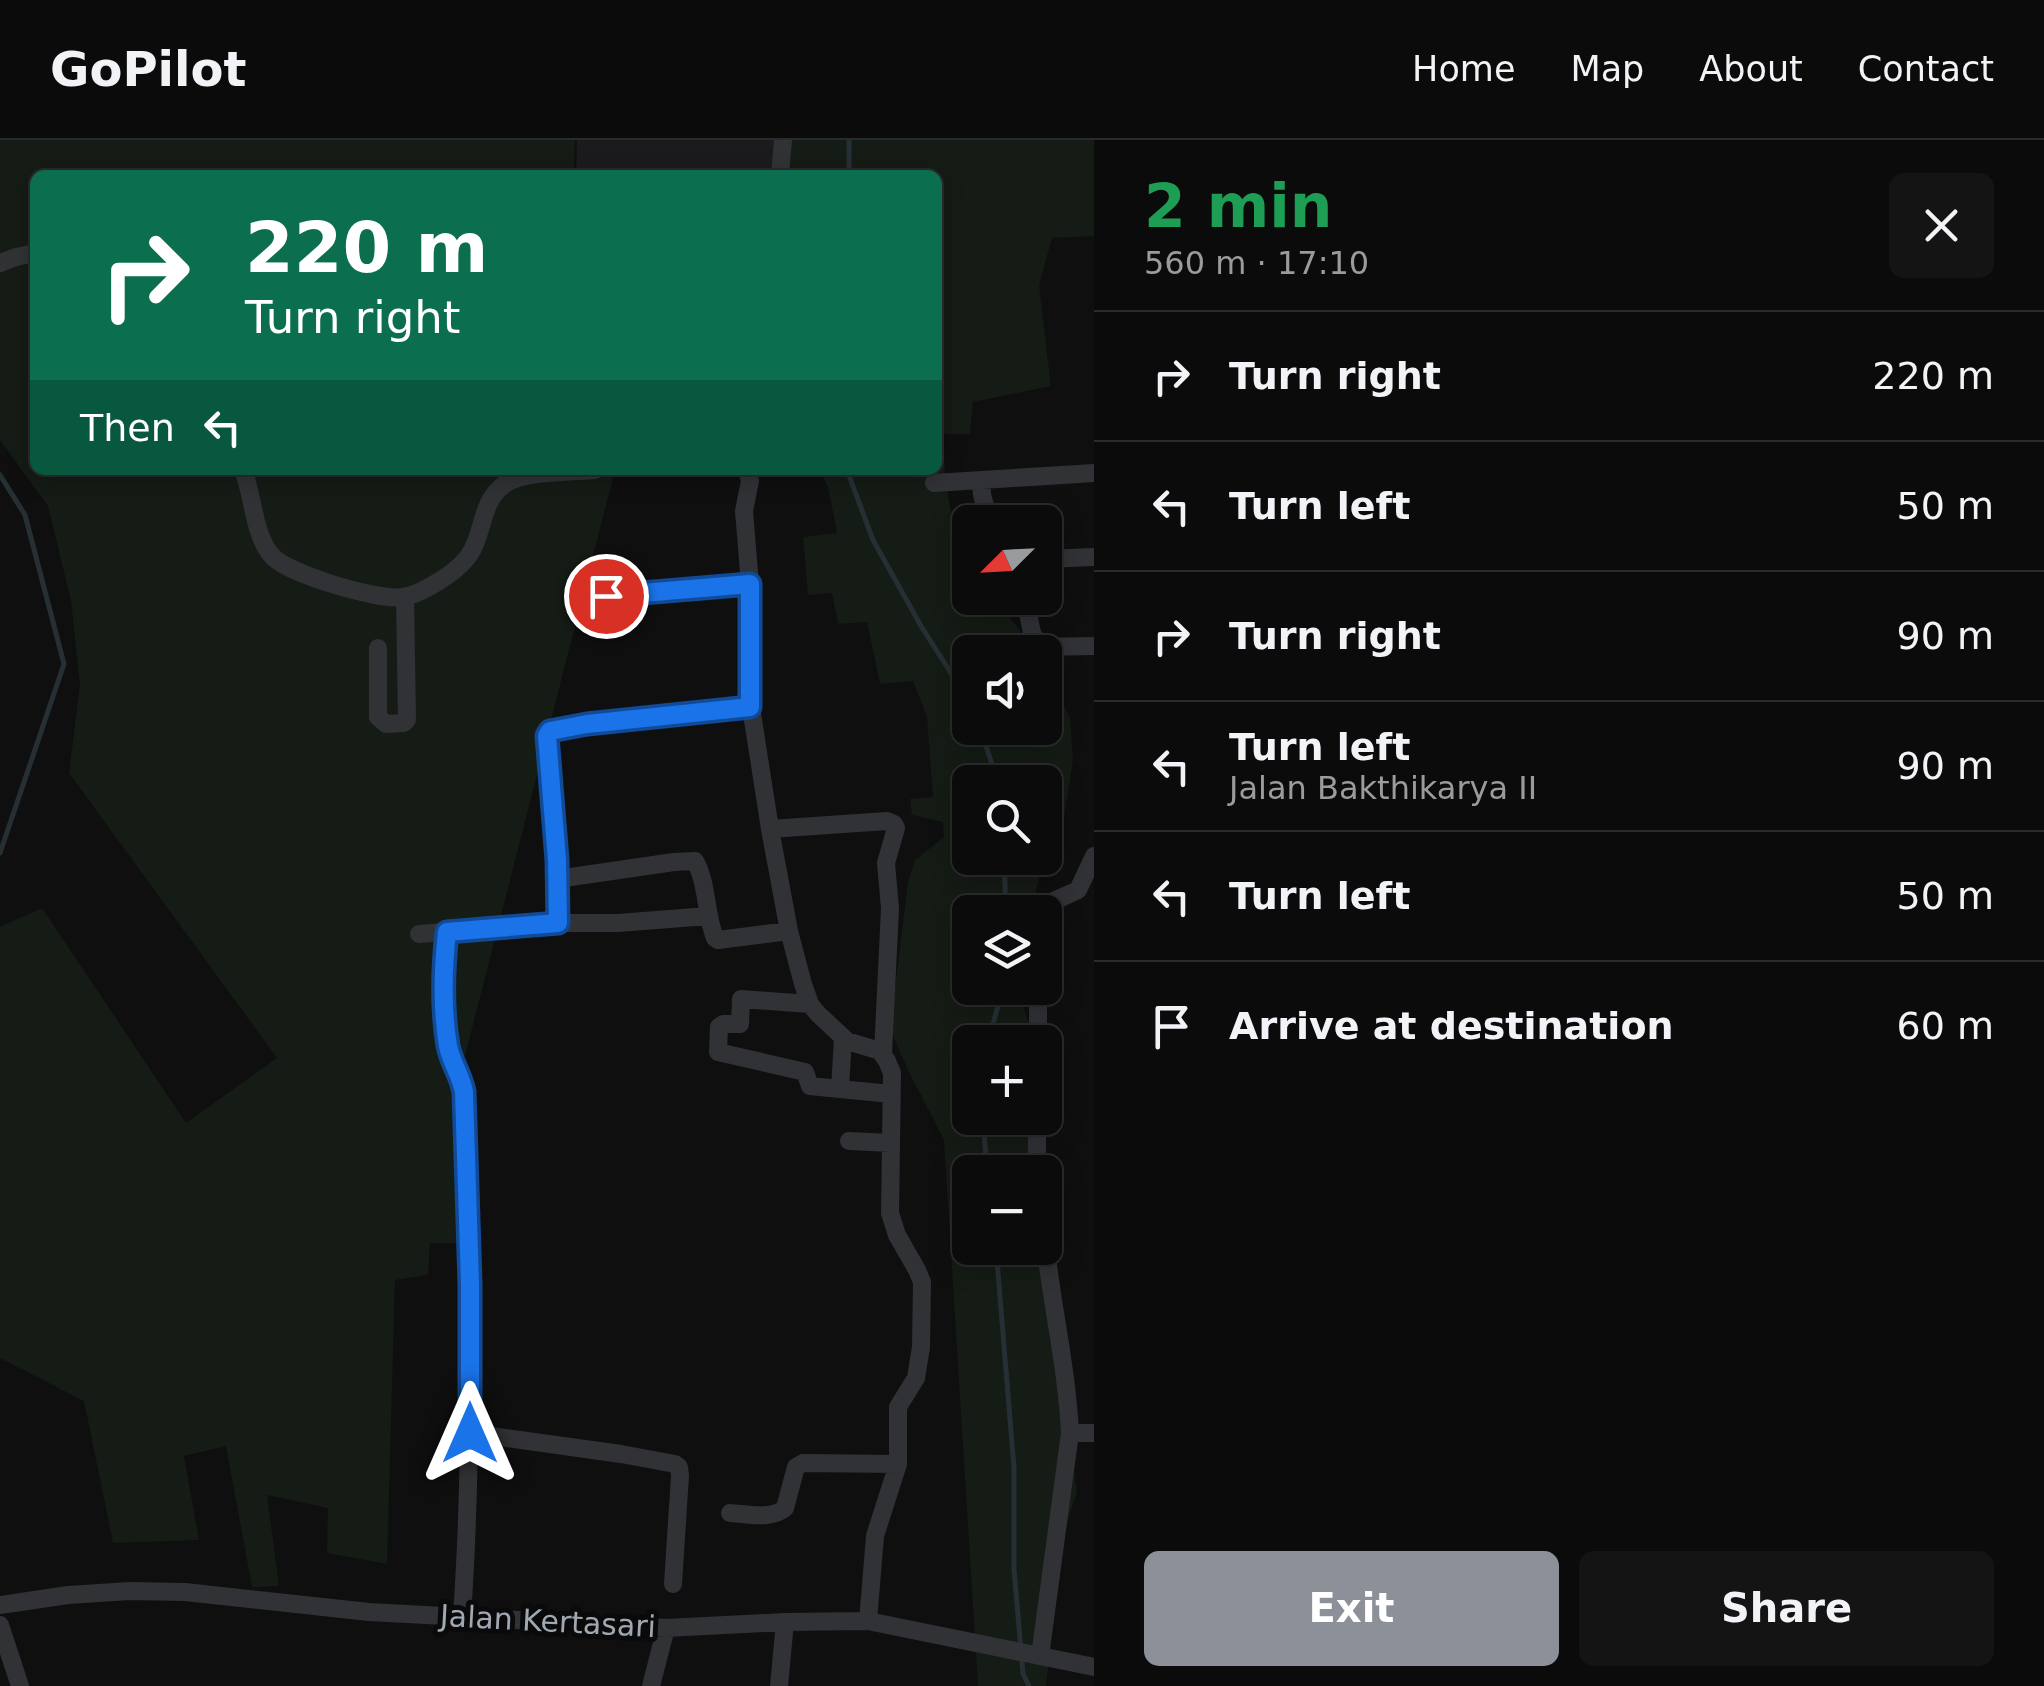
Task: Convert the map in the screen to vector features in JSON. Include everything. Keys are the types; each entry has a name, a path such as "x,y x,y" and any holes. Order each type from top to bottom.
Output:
{"street":[{"path":"780,170 783,140"},
{"path":"0,264 30,255"},
{"path":"934,483 1094,473"},
{"path":"245,475 264,544 280,564 314,578 384,597 405,597 449,573 467,558 486,506 502,485 522,477 543,475"},
{"path":"749,475 744,512 750,584 750,707 789,930 810,1004 843,1038 883,1054"},
{"path":"984,480 981,485 985,505"},
{"path":"1062,558 1094,557"},
{"path":"606,596 750,584"},
{"path":"378,648 378,717 386,724 404,723 405,597"},
{"path":"1028,615 1032,633 1041,647 1094,646"},
{"path":"558,923 547,736 550,731 750,707"},
{"path":"770,829 887,822 894,824 896,832 886,861 890,908 883,1054 891,1070 892,1220 922,1282 920,1358 916,1378 898,1406 898,1464 875,1536 868,1622"},
{"path":"1062,897 1078,890 1094,856"},
{"path":"558,880 695,862 713,935 718,940 789,930"},
{"path":"419,934 708,916"},
{"path":"447,932 447,1037 464,1092 470,1284 469,1513 462,1616"},
{"path":"810,1004 741,999 740,1024 720,1026 718,1050 805,1072 809,1086 891,1094"},
{"path":"840,1089 843,1038"},
{"path":"849,1141 891,1142"},
{"path":"1040,1656 1070,1433 1068,1394 1047,1265"},
{"path":"470,1433 676,1464 680,1476 673,1584"},
{"path":"1070,1433 1094,1434"},
{"path":"730,1513 781,1512 796,1469 803,1463 898,1464"},
{"name":"Jalan Kertasari","path":"0,1605 94,1592 185,1592 369,1612 666,1628 868,1622 1094,1667"},
{"path":"780,1686 785,1622"},
{"path":"0,1624 20,1686"},
{"path":"651,1686 666,1628"}],"shaded area":[{"path":"0,140 575,140 574,170 30,170 30,475 614,475 464,1060 466,1244 430,1243 428,1275 395,1280 387,1564 327,1553 328,1508 267,1495 279,1586 252,1587 226,1446 184,1456 199,1540 113,1543 84,1401 0,1358 0,927 42,908 186,1123 277,1058 69,773 80,685 71,601 48,506 0,440"},
{"path":"577,140 777,140 777,170 576,170"},
{"path":"789,140 1094,140 1094,236 1052,238 1039,285 1051,386 973,402 970,434 942,434 942,170 789,170"},
{"path":"942,434 952,517 952,615 1008,615 1023,635 952,635 952,745 1062,745 1062,702 1070,718 1073,760 1062,822 1062,765 952,765 952,875 1040,875 1035,895 952,895 952,1005 1023,1005 1028,1025 952,1025 952,1135 1031,1135 1031,1155 952,1155 952,1265 1044,1265 1077,1492 1064,1532 1046,1686 978,1686 944,1140 890,1029 908,882 915,860 944,837 943,822 912,815 910,799 933,797 927,717 913,681 880,684 867,622 838,624 832,593 808,595 803,537 837,533 828,487 822,475 942,475"}],"waterway":[{"path":"849,140 849,170"},
{"path":"0,475 25,515 64,664 0,853"},
{"path":"849,475 873,540 952,675"},
{"path":"986,745 992,765"},
{"path":"1005,875 1005,895"},
{"path":"993,1025 998,1005"},
{"path":"984,1135 986,1155"},
{"path":"997,1265 1014,1468 1014,1569 1023,1674 1029,1686"}],"route":[{"path":"470,1433 464,1092 447,1037 447,932 558,923 547,736 550,731 750,707 750,584 606,596"}]}
